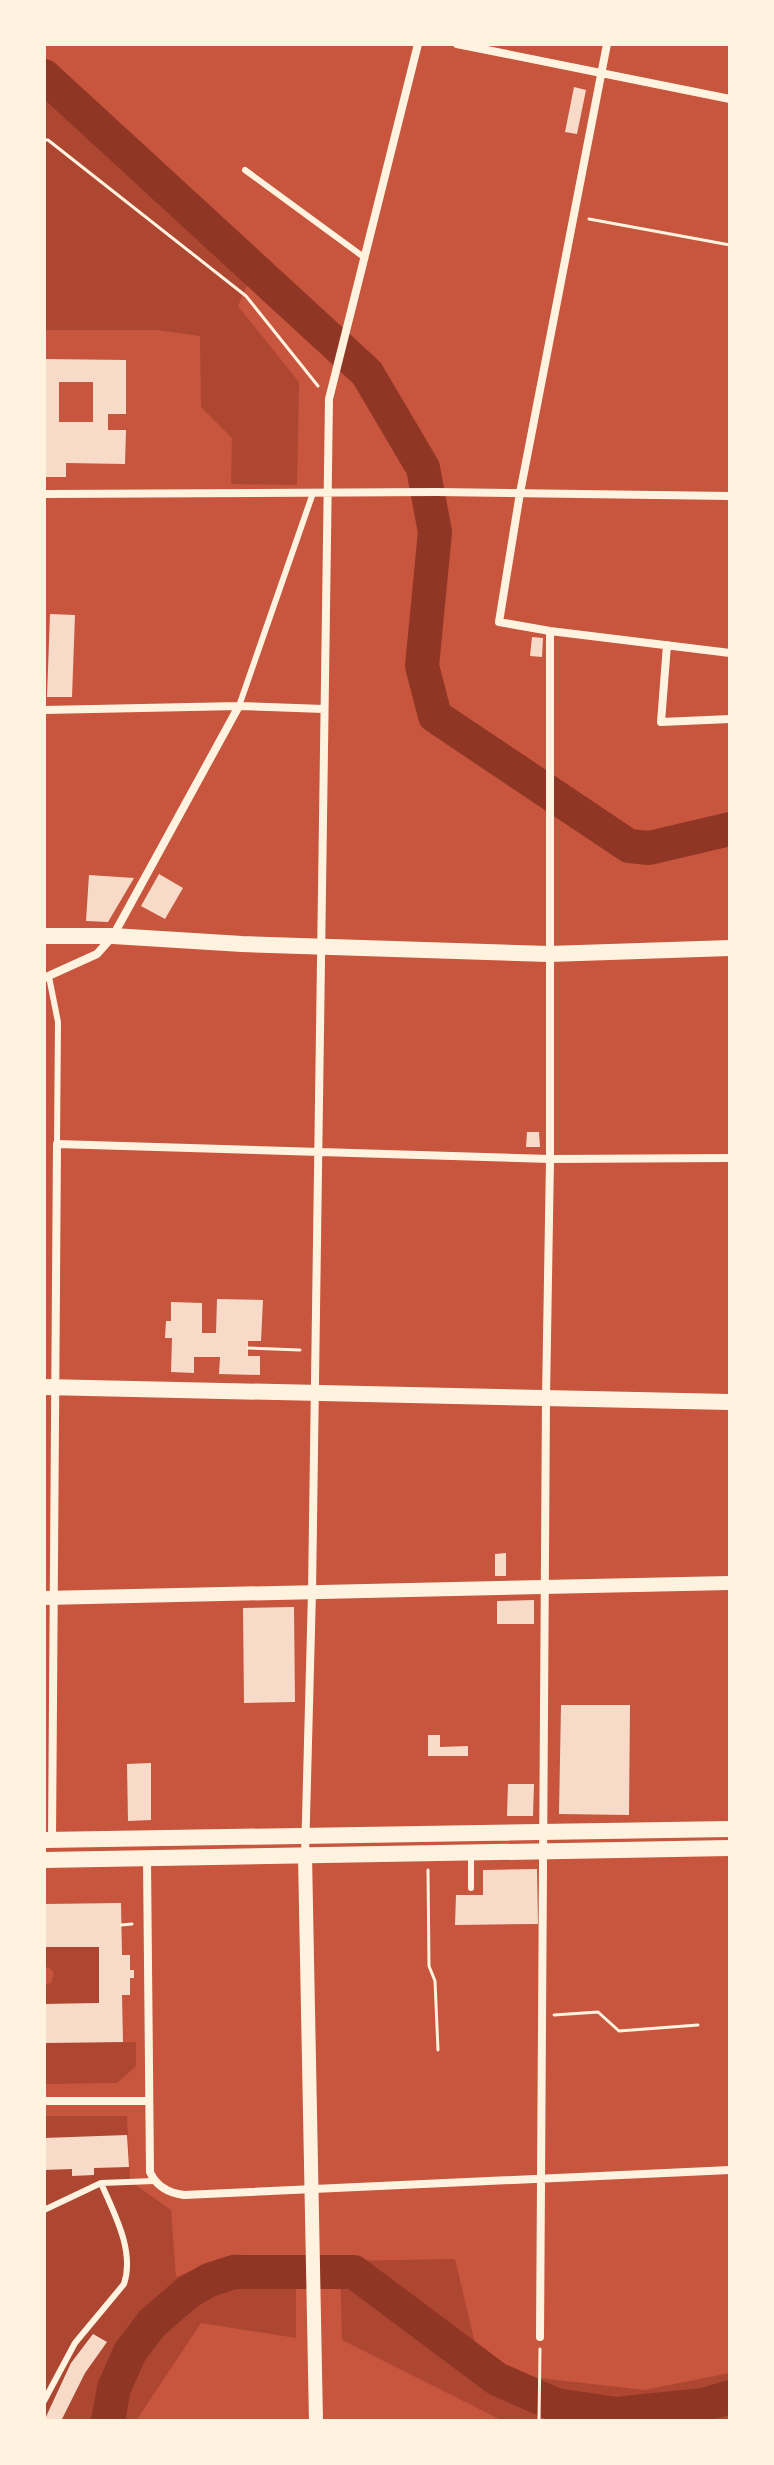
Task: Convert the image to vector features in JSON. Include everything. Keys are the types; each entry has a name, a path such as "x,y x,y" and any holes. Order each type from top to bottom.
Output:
{"main road":[{"path":"44,936 113,936 242,944 549,954 730,948"},
{"path":"50,1388 730,1402"},
{"path":"48,1840 730,1829"},
{"path":"44,1860 730,1848"}],"street":[{"path":"316,2421 304,1836 312,1592 329,399 418,44"},
{"path":"457,44 730,99"},
{"path":"607,44 520,493 499,622 730,653"},
{"path":"44,494 436,492 730,496"},
{"path":"540,2337 550,1159 550,631"},
{"path":"667,645 661,722 730,719"},
{"path":"44,710 239,706 324,709"},
{"path":"46,977 97,954 113,936 239,706"},
{"path":"48,1840 50,1388 57,1144 550,1159 730,1158"},
{"path":"49,1598 730,1583"},
{"path":"147,1858 150,2172 154,2181 174,2194 730,2170"},
{"path":"44,2101 149,2101"}],"lane":[{"path":"245,170 365,258"},
{"path":"239,706 313,493"},
{"path":"46,977 58,1022 57,1144"},
{"path":"471,1853 471,1888"},
{"path":"44,2210 101,2183 154,2181"},
{"path":"44,2401 75,2343 124,2284 128,2272 120,2225 101,2183"}],"path":[{"path":"44,140 48,140 246,296 329,399"},
{"path":"573,216 730,245"},
{"path":"248,1348 316,1350"},
{"path":"427,1854 429,1966 435,1981 438,2050"},
{"path":"542,2016 598,2012 619,2031 698,2025"},
{"path":"539,2421 540,2337"}],"shaded area":[{"path":"44,88 250,278 238,306 299,382 297,485 231,484 232,438 201,407 200,336 157,330 44,330"},
{"path":"44,1947 99,1947 99,2003 44,2004 44,1985 51,1983 54,1974 44,1966"},
{"path":"136,2042 136,2066 117,2083 44,2084 44,2043"},
{"path":"44,2116 127,2116 130,2181 171,2210 176,2277 234,2254 296,2262 296,2338 201,2323 136,2421 44,2421"},
{"path":"455,2259 476,2347 523,2376 644,2390 730,2373 730,2421 503,2421 342,2340 340,2261"}],"building":[{"path":"574,87 586,90 577,134 565,132"},
{"path":"44,359 126,360 126,414 108,414 108,430 126,430 125,464 66,463 66,477 44,477","holes":["59,382 93,382 93,422 59,422"]},
{"path":"50,614 75,615 72,697 47,697"},
{"path":"532,637 543,638 542,657 530,656"},
{"path":"159,874 183,888 165,919 141,906"},
{"path":"89,875 134,878 108,922 86,921"},
{"path":"527,1132 539,1132 540,1147 526,1147"},
{"path":"217,1299 263,1300 261,1341 248,1341 248,1356 260,1356 260,1375 219,1374 220,1357 194,1357 194,1373 171,1372 172,1338 165,1338 166,1321 171,1321 171,1302 202,1303 202,1333 216,1333"},
{"path":"506,1553 506,1576 495,1576 495,1554"},
{"path":"534,1600 534,1624 497,1624 497,1601"},
{"path":"294,1607 295,1702 244,1703 243,1608"},
{"path":"561,1705 630,1705 629,1815 559,1814"},
{"path":"428,1735 440,1735 440,1747 468,1746 468,1756 428,1756"},
{"path":"151,1763 151,1820 128,1821 127,1764"},
{"path":"508,1784 534,1784 533,1816 507,1816"},
{"path":"537,1869 538,1924 455,1925 456,1895 483,1895 483,1870"},
{"path":"121,1903 122,1955 130,1955 130,1970 134,1970 134,1978 130,1978 130,1995 122,1995 123,2042 44,2043 44,2004 99,2003 99,1947 44,1947 44,1904"},
{"path":"127,2135 129,2167 94,2168 94,2175 72,2176 72,2169 44,2170 44,2138"},
{"path":"93,2334 107,2342 85,2373 61,2421 44,2421 71,2363"}],"waterway":[{"path":"44,76 367,373 423,468 435,532 422,666 435,716 629,846 649,848 730,829"},
{"path":"108,2421 114,2388 130,2352 152,2323 188,2292 209,2280 234,2272 354,2272 497,2379 556,2405 616,2414 703,2405 730,2397"}]}
